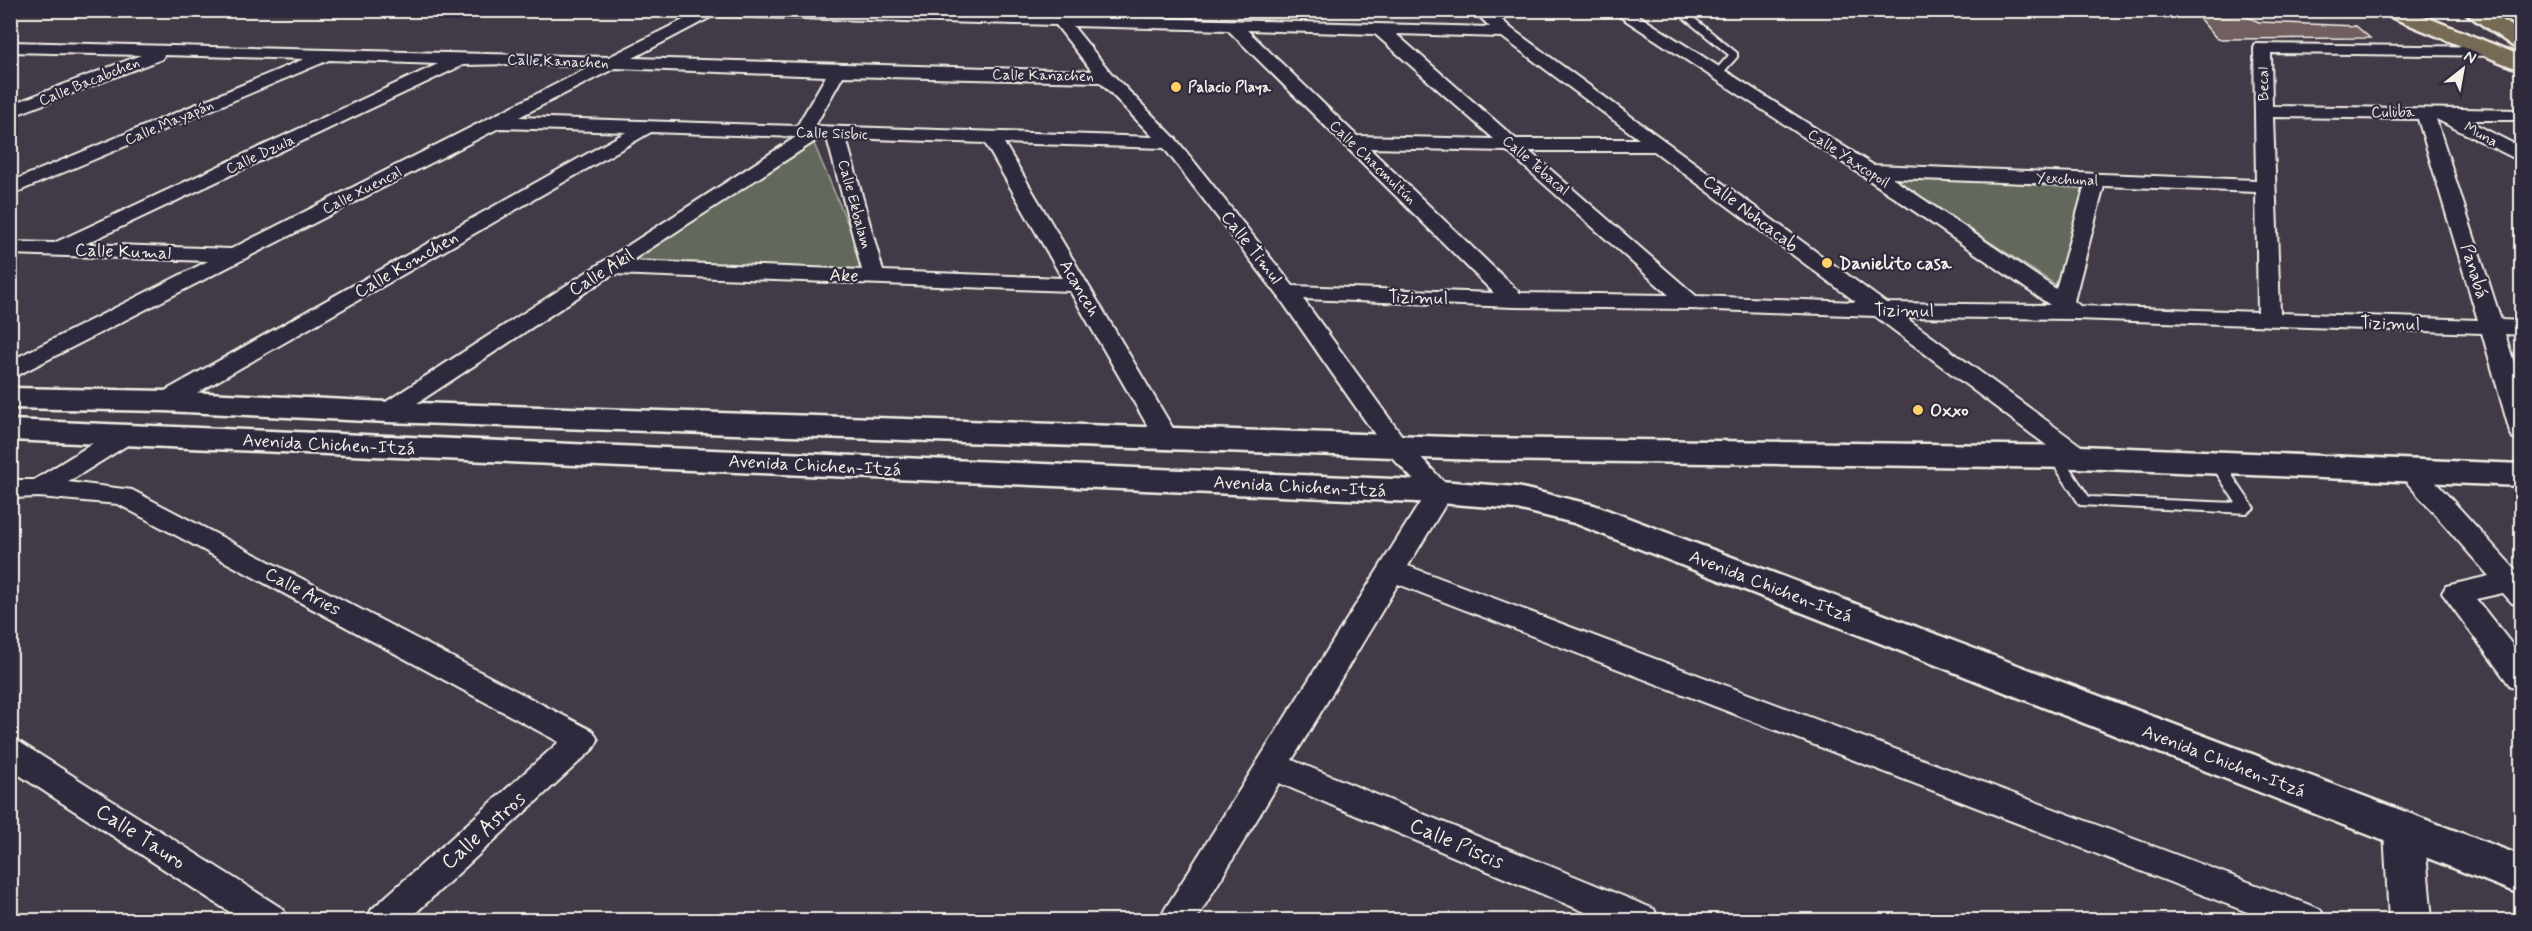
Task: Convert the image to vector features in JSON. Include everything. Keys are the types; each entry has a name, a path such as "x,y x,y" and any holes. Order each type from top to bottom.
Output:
{"main road":[{"path":"2390,10 2522,64"},
{"path":"2471,10 2522,42"},
{"path":"2437,28 2451,23 2494,24"},
{"name":"Avenida Chichen-Itzá","path":"10,398 165,401 387,412 1166,436 1480,449 2067,457 2522,475"},
{"name":"Avenida Chichen-Itzá","path":"10,429 1440,492 1508,497 1582,513 2522,876"},
{"path":"1480,449 1479,462 1489,480 1508,497"}],"street":[{"path":"647,10 1056,15 1232,25 1506,32"},
{"name":"Calle Nohcacab","path":"1481,10 1506,32 1881,310 2067,457"},
{"name":"Calle Yaxcopoil","path":"1618,10 1869,171 2069,307"},
{"name":"Calle Xuencal","path":"10,370 712,11"},
{"name":"Calle Timul","path":"1056,15 1105,77 1169,143 1287,292 1396,446 1440,492"},
{"name":"Calle Chacmultún","path":"1232,25 1514,300"},
{"name":"Calle Tebacal","path":"1380,29 1690,302"},
{"name":"Calle Kanachen","path":"10,47 1105,77"},
{"name":"Becal","path":"2269,318 2262,48 2496,52"},
{"name":"Calle Bacabchen","path":"10,112 167,50"},
{"name":"Calle Mayapán","path":"10,189 328,56"},
{"name":"Calle Dzula","path":"58,249 463,60"},
{"path":"818,132 837,71"},
{"name":"Culuba","path":"2264,111 2522,115"},
{"name":"Muna","path":"2432,112 2522,156"},
{"name":"Panabá","path":"2432,112 2522,432"},
{"name":"Calle Sisbic","path":"496,122 1169,143"},
{"name":"Calle Komchen","path":"165,401 647,127"},
{"name":"Calle Akil","path":"387,412 498,336 818,132"},
{"name":"Calle Ekbalam","path":"818,132 874,276"},
{"name":"Acanceh","path":"992,139 1166,436"},
{"path":"1352,142 1661,145"},
{"name":"Yexchunal","path":"1869,171 2264,186"},
{"path":"2069,307 2096,180"},
{"name":"Calle Kumal","path":"10,248 235,255"},
{"name":"Ake","path":"609,267 1079,285"},
{"name":"Tizimul","path":"1287,292 1514,300 1690,302 1881,310 2069,307 2522,328"},
{"path":"39,488 125,435"},
{"path":"2412,472 2516,589"},
{"name":"Calle Aries","path":"10,489 39,488 123,496 582,740"},
{"path":"1176,921 1440,492"},
{"path":"1392,571 2308,921"},
{"path":"2516,589 2456,593 2522,679"},
{"name":"Calle Astros","path":"384,921 582,740"},
{"name":"Calle Tauro","path":"10,752 271,921"},
{"name":"Calle Piscis","path":"1272,766 1642,921"},
{"path":"2404,831 2411,921"}],"lane":[{"path":"1678,10 1734,55 1718,73"},
{"path":"2067,457 2085,502 2247,508 2217,463"}],"green space":[{"path":"812,139 868,272 631,261"},
{"path":"1884,173 2085,189 2059,287"}],"building":[{"path":"2193,11 2236,12 2259,22 2356,26 2370,38 2217,39"}],"place":[{"name":"Palacio Playa","path":"1176,87"},
{"name":"Danielito casa","path":"1827,263"},
{"name":"Oxxo","path":"1918,410"}]}
